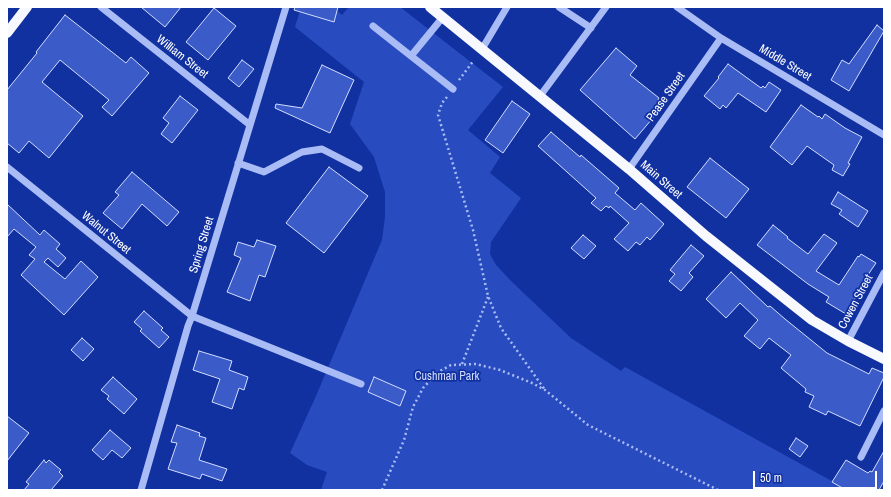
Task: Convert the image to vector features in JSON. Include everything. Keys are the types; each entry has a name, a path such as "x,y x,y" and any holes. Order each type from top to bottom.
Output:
{"main road":[{"path":"7,33 27,7"},
{"name":"Main Street","path":"430,7 629,169 706,236 812,320 848,341 884,359"}],"street":[{"name":"William Street","path":"101,7 250,125"},
{"name":"Spring Street","path":"141,490 188,326 286,7"},
{"path":"482,49 507,7"},
{"path":"559,7 591,28"},
{"path":"540,96 606,7"},
{"name":"Middle Street","path":"677,7 721,38 884,135"},
{"path":"411,56 443,17"},
{"path":"373,26 453,88"},
{"name":"Pease Street","path":"629,169 721,38"},
{"path":"238,163 264,172 302,152 322,149 359,168"},
{"name":"Walnut Street","path":"7,167 192,316 360,384"},
{"name":"Cowen Street","path":"848,341 884,273"},
{"path":"861,457 884,411"}],"path":[{"path":"482,49 442,103 438,115 472,230 488,296 501,328 546,390"},
{"path":"462,364 488,296"},
{"path":"382,490 404,440 413,407 423,388 438,372 451,365 462,364 476,364 500,370 532,383 546,390 588,425 718,490"}],"green space":[{"name":"Cushman Park","path":"301,7 332,7 342,15 349,7 400,7 503,87 468,130 500,157 490,173 521,198 491,242 490,254 496,265 571,338 621,371 625,367 848,490 321,490 327,472 307,465 290,453 316,396 382,240 385,217 385,192 374,157 350,124 364,82 295,27"}],"building":[{"path":"141,7 181,7 165,27"},
{"path":"295,7 338,7 334,22 294,10"},
{"path":"214,8 236,26 208,60 186,42"},
{"path":"65,15 126,63 131,57 149,73 112,116 102,107 109,100 60,60 42,82 83,116 49,158 29,141 19,153 7,143 7,90"},
{"path":"877,25 884,31 849,91 831,80 842,60 849,64"},
{"path":"616,48 637,66 630,75 659,98 658,100 664,105 635,139 580,90"},
{"path":"242,60 254,69 239,87 228,78"},
{"path":"728,64 761,88 763,86 765,88 769,82 781,90 766,112 738,93 726,108 723,105 720,109 704,96"},
{"path":"322,65 354,80 330,133 275,108 276,104 302,108"},
{"path":"180,96 198,110 172,143 161,134 169,123 163,118"},
{"path":"512,101 530,114 503,153 485,140"},
{"path":"801,105 822,119 825,114 845,128 862,137 843,176 832,170 834,165 807,146 792,165 770,147"},
{"path":"551,132 580,157 581,155 619,188 615,193 635,210 641,203 664,224 650,240 647,237 640,245 636,242 628,251 614,239 629,223 610,206 609,208 606,206 601,211 591,203 596,198 538,146"},
{"path":"710,158 749,189 726,218 687,187"},
{"path":"329,167 368,196 324,253 286,223"},
{"path":"132,172 179,212 167,226 142,204 122,229 103,213 119,195 115,192"},
{"path":"838,192 868,211 858,227 839,214 842,210 831,204"},
{"path":"7,204 40,235 44,230 60,244 56,249 66,258 58,267 48,258 44,262 65,279 81,261 98,277 64,315 21,275 35,259 29,255 36,247 14,229 7,237"},
{"path":"773,225 808,254 824,234 837,243 816,271 839,285 858,256 859,257 861,254 876,263 855,294 857,295 846,314 826,302 829,297 808,284 757,245"},
{"path":"583,235 596,246 584,259 571,248"},
{"path":"257,240 276,246 265,277 259,275 250,301 227,292 241,258 234,255 238,242 254,247"},
{"path":"691,245 704,256 689,273 693,277 681,291 669,281 675,274 670,270"},
{"path":"731,272 768,307 770,306 827,353 869,374 872,368 884,373 884,377 860,426 828,411 826,415 809,407 814,396 805,392 806,389 781,368 791,355 769,338 760,349 744,336 758,320 740,303 726,318 706,299"},
{"path":"144,311 163,328 161,330 169,337 159,348 140,331 142,329 134,322"},
{"path":"82,338 94,349 83,361 71,350"},
{"path":"199,351 232,361 229,370 248,377 244,390 239,388 232,409 212,402 220,379 193,370"},
{"path":"113,377 137,399 124,414 107,399 109,396 101,390"},
{"path":"374,377 406,391 400,406 368,392"},
{"path":"7,416 29,433 7,461"},
{"path":"177,425 200,433 199,436 206,438 199,460 227,469 222,481 202,474 200,479 168,469 177,443 171,442"},
{"path":"110,430 131,448 122,458 112,450 103,460 92,450"},
{"path":"796,438 808,446 800,457 789,449"},
{"path":"884,451 884,481 879,490 846,490 832,482 846,460 868,473 870,471 872,472"},
{"path":"44,460 46,463 49,460 61,470 59,472 63,476 51,490 24,490 29,484 26,482"}]}
